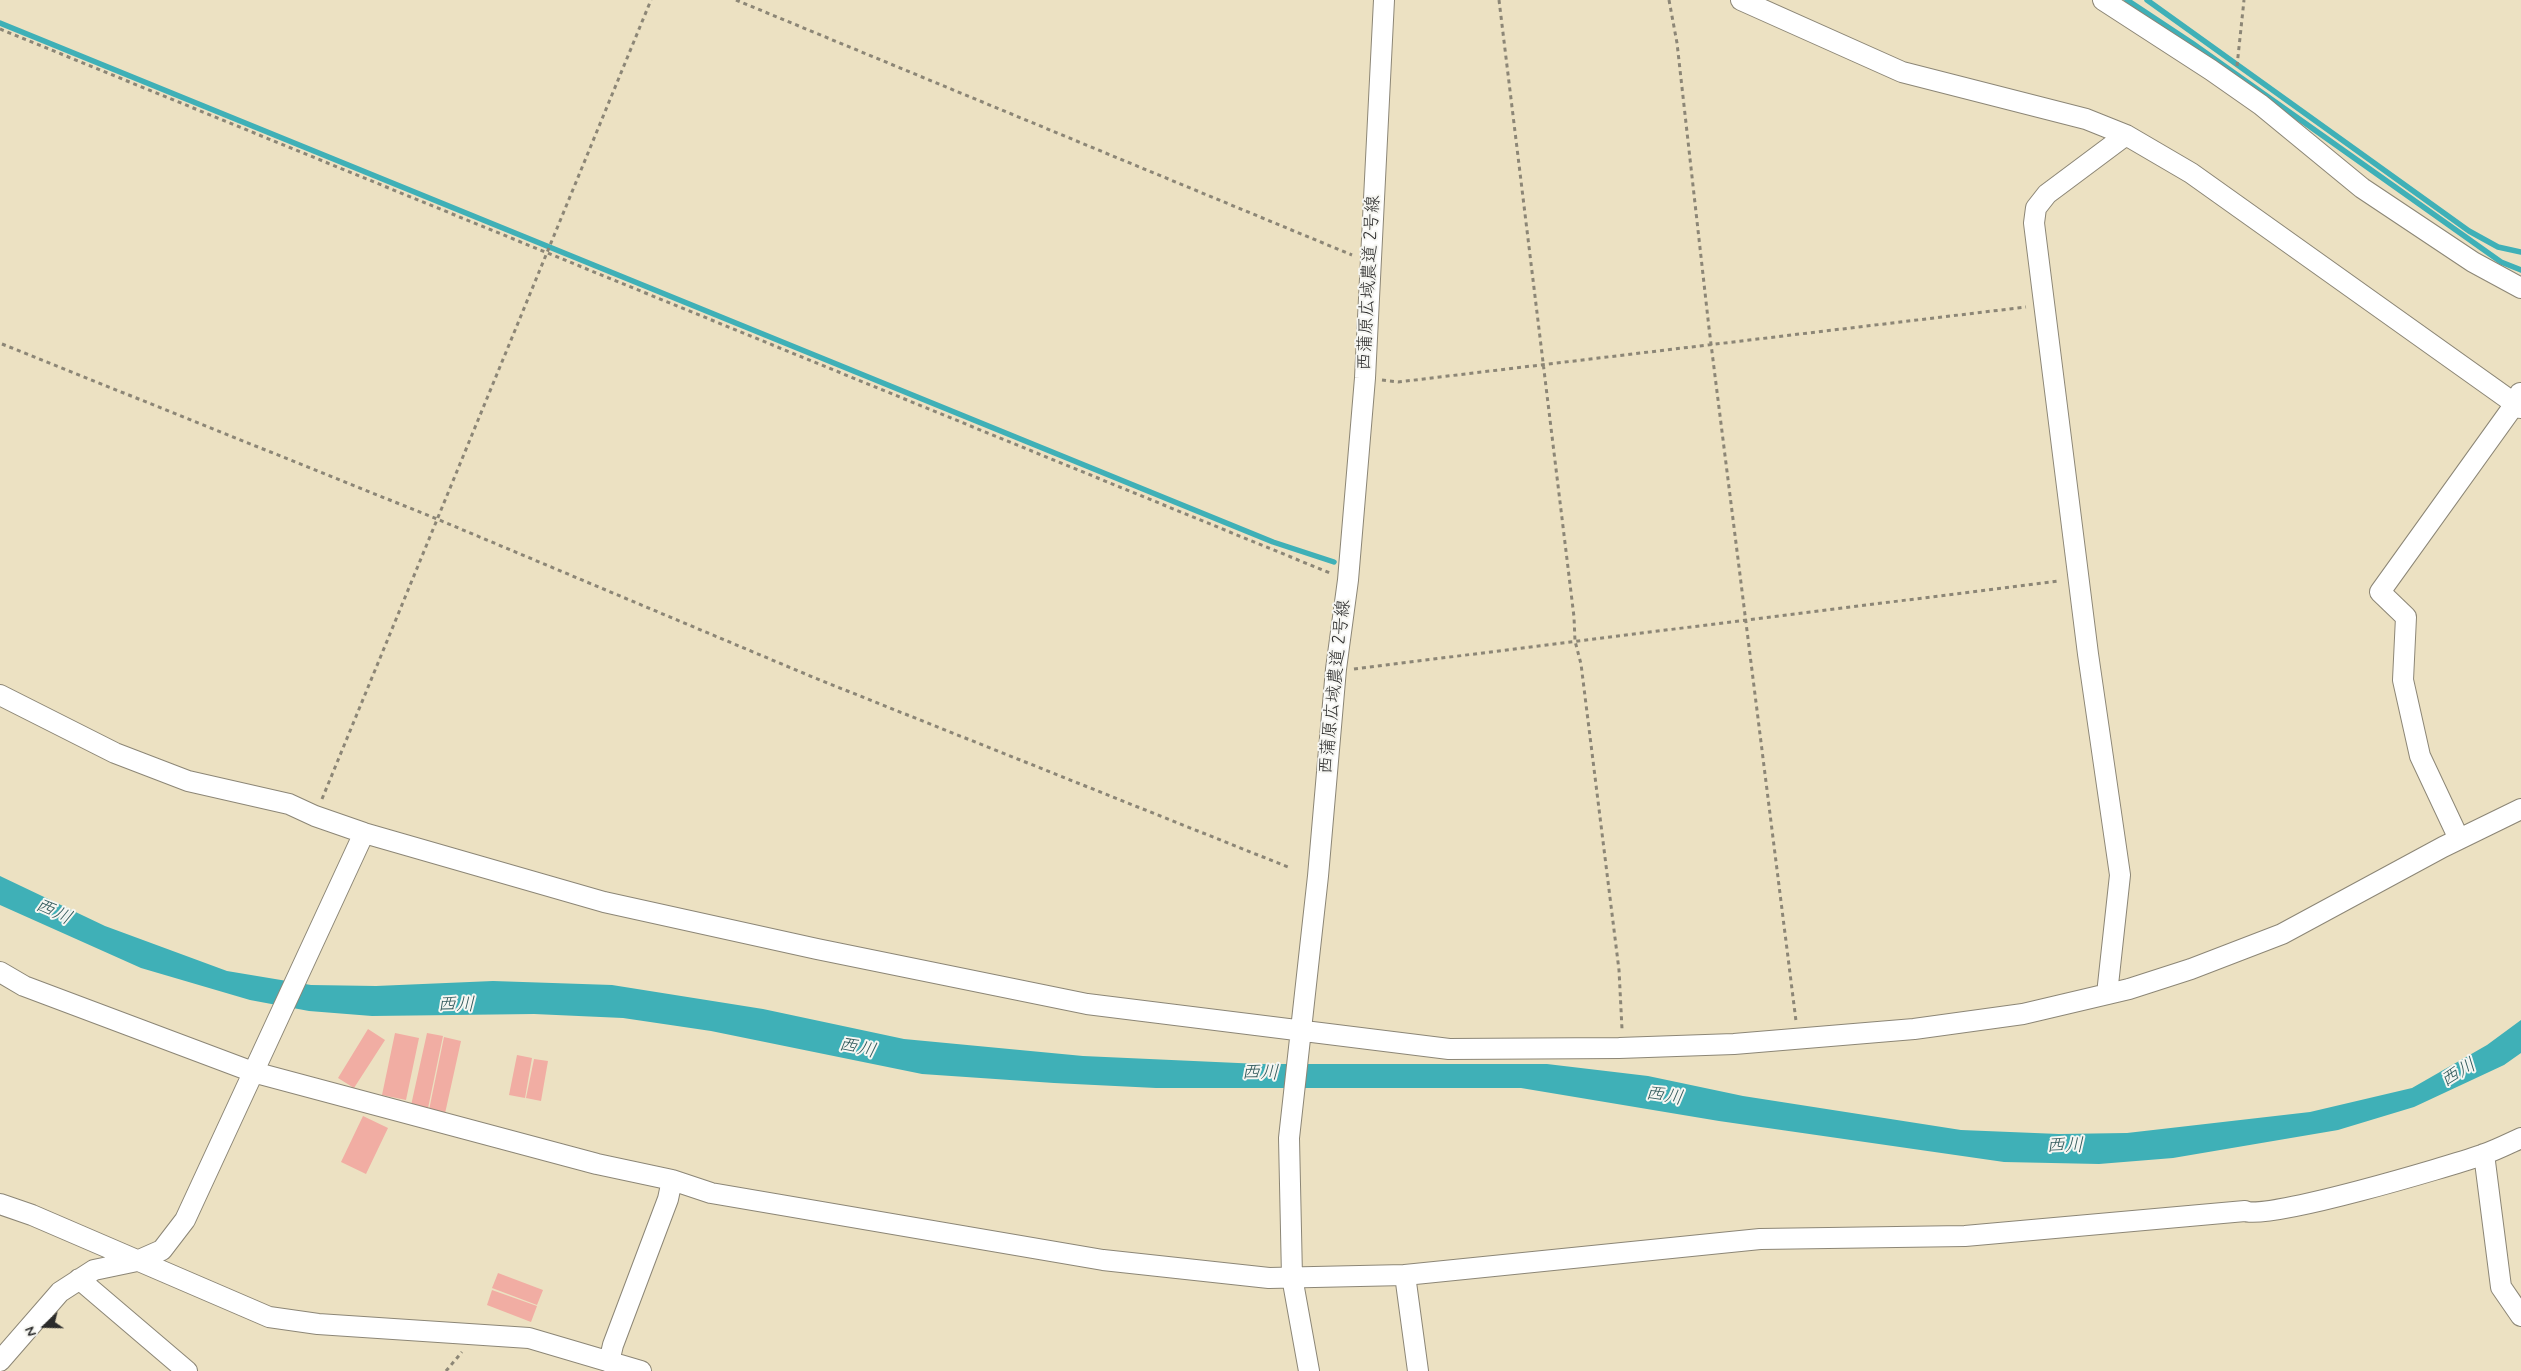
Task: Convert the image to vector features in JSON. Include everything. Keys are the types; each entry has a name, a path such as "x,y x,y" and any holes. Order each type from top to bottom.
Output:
{"street":[{"name":"西蒲原広域農道 2号線","path":"1309,1371 1292,1277 1289,1138 1318,876 1336,669 1348,580 1365,378 1384,0"},
{"path":"1741,0 1902,72 2086,118 2126,135 2191,174 2519,401 2380,592 2406,617 2403,680 2420,756 2459,839"},
{"path":"2103,0 2261,105 2362,188 2473,262 2521,288"},
{"path":"2107,994 2120,875 2034,223 2036,208 2047,194 2126,135"},
{"path":"0,694 115,753 188,781 289,804 315,816 364,833 604,902 817,949 1087,1004 1300,1039 1449,1049 1623,1048 1734,1044 1914,1029 2022,1014 2107,994 2191,969 2282,934 2459,839 2521,809"},
{"path":"0,1362 60,1292 94,1270 137,1261 162,1250 185,1220 364,833"},
{"path":"0,972 24,986 253,1072 597,1164 672,1180 711,1193 1103,1260 1269,1278 1406,1275 1760,1239 1965,1236 2245,1211 2250,1213 2270,1209 2280,1211 2484,1154 2521,1138"},
{"path":"2484,1154 2501,1287 2521,1316"},
{"path":"609,1362 613,1345 668,1199 672,1180"},
{"path":"0,1204 269,1317 318,1324 529,1338 641,1371"},
{"path":"1406,1275 1418,1371"},
{"path":"79,1279 187,1371"}],"path":[{"path":"315,816 651,0"},
{"path":"736,0 1372,263"},
{"path":"1499,0 1574,617 1575,641 1581,664 1618,960 1623,1048"},
{"path":"1669,0 1677,43 1712,344 1798,1038"},
{"path":"2228,82 2235,75 2240,56 2244,0"},
{"path":"0,29 1348,580"},
{"path":"1365,378 1398,382 2044,305"},
{"path":"2,344 437,519 815,678 1288,867"},
{"path":"1336,669 1354,669 2080,579"}],"water":[{"name":"西川","path":"0,876 105,926 227,971 311,985 376,986 493,981 612,985 763,1009 904,1039 1083,1056 1260,1064 1547,1064 1648,1076 1743,1096 1961,1130 2059,1134 2127,1133 2310,1112 2412,1088 2487,1045 2521,1020 2521,1053 2504,1065 2414,1107 2338,1130 2173,1158 2099,1164 2004,1162 1719,1121 1521,1088 1156,1088 1054,1083 922,1074 711,1031 623,1018 534,1014 372,1016 309,1011 250,1000 141,968 0,905"}],"building":[{"path":"368,1029 385,1040 354,1088 338,1078"},
{"path":"395,1033 419,1038 406,1100 382,1095"},
{"path":"427,1033 443,1036 427,1113 410,1110"},
{"path":"444,1037 461,1041 444,1118 428,1115"},
{"path":"517,1055 532,1058 525,1098 509,1095"},
{"path":"534,1059 548,1061 541,1101 526,1098"},
{"path":"363,1116 388,1128 366,1174 341,1162"},
{"path":"498,1273 543,1290 537,1305 492,1288"},
{"path":"492,1290 537,1306 531,1322 487,1305"}],"waterway":[{"path":"2127,0 2192,43 2501,262 2521,270"},
{"path":"2147,0 2469,231 2498,247 2521,252"},
{"path":"0,23 1273,542 1334,562"}]}
